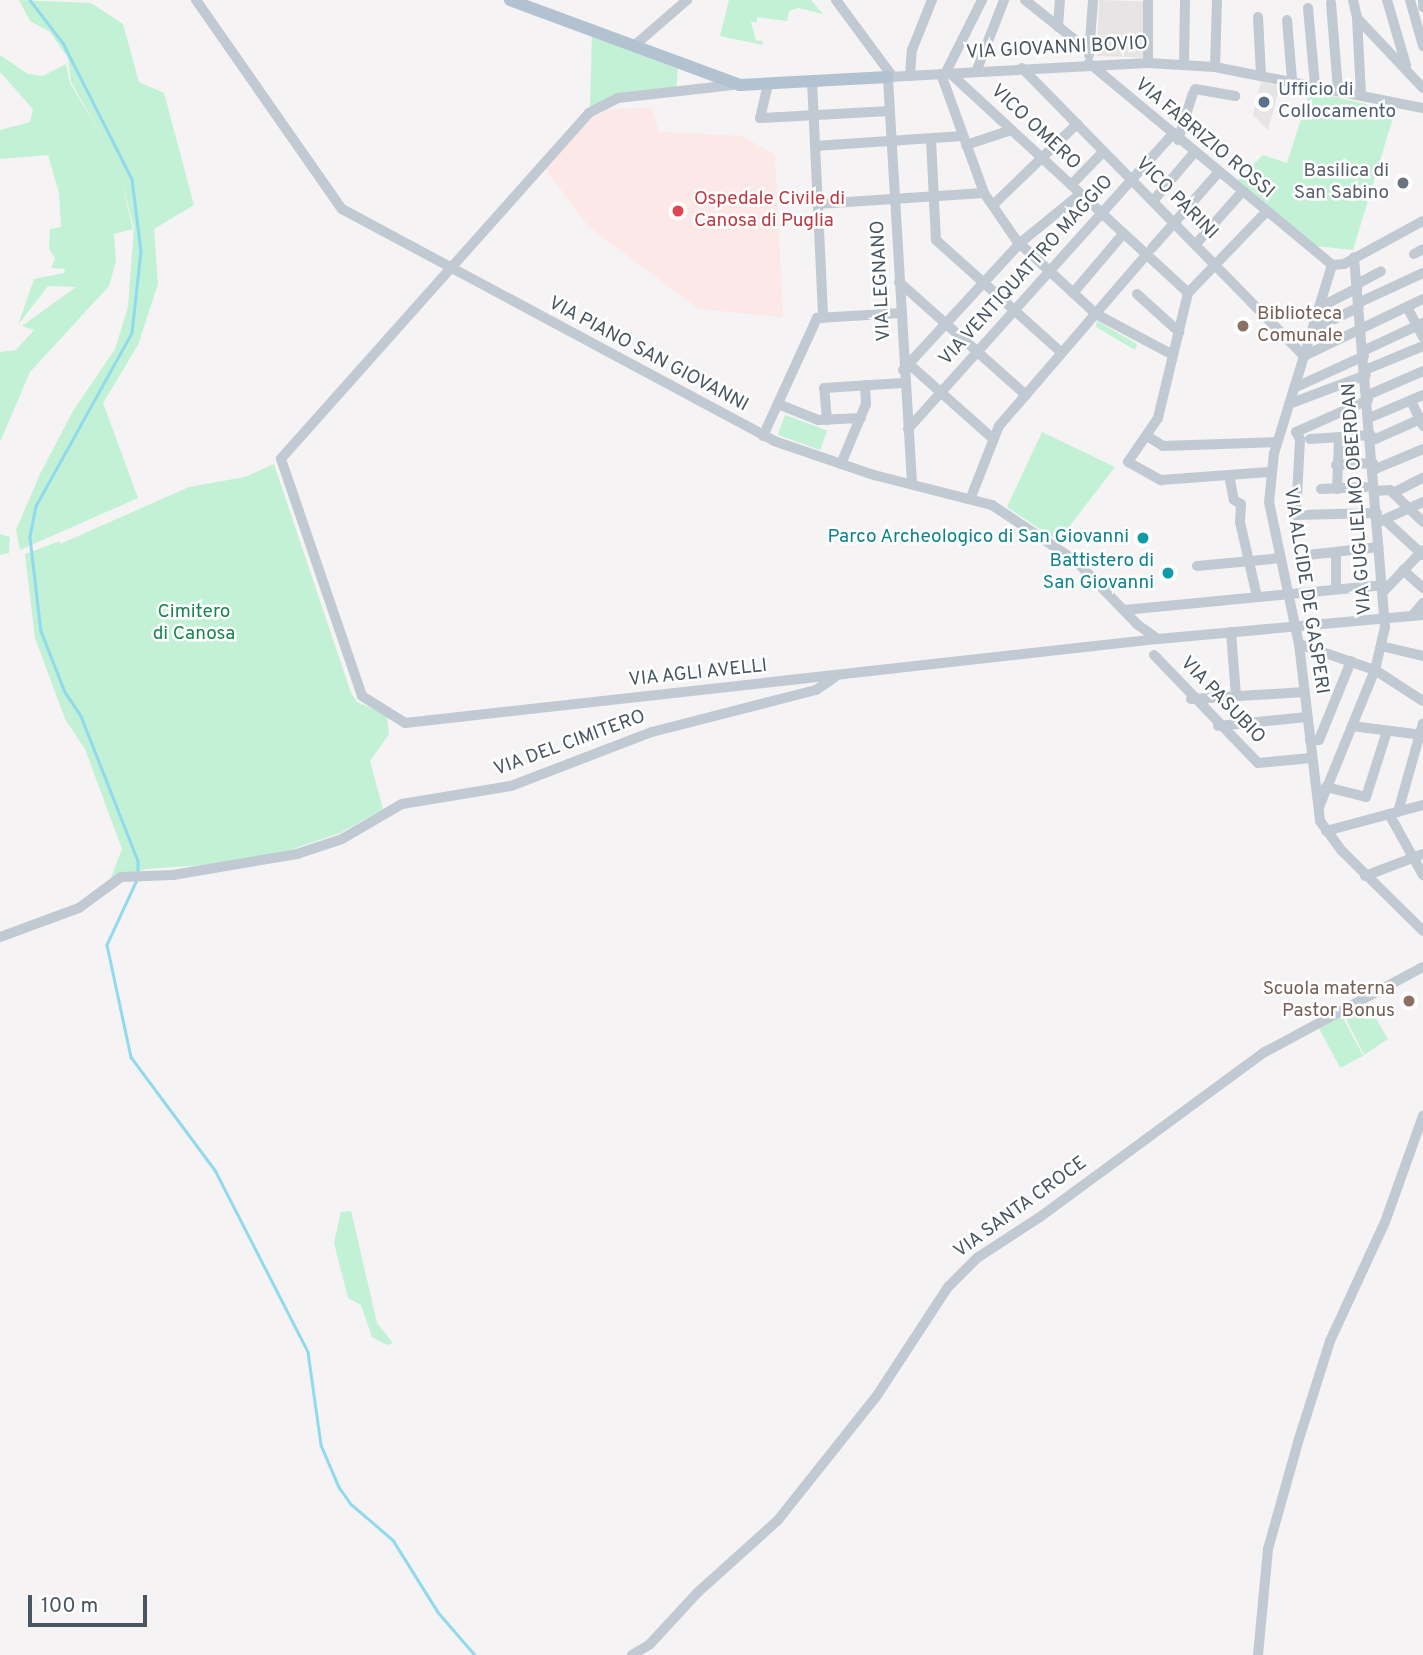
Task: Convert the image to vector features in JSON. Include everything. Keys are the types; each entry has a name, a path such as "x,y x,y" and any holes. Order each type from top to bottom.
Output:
{"main road":[{"path":"510,0 535,5 740,85"},
{"name":"VIA GIOVANNI BOVIO","path":"740,85 891,77"}],"street":[{"name":"VIA PIANO SAN GIOVANNI","path":"196,0 342,209 763,436 841,464 971,497 1055,545 1158,639"},
{"path":"635,45 687,0"},
{"path":"982,0 946,74 964,141 985,193 1020,243 1096,314 1173,355"},
{"path":"976,72 1004,0"},
{"path":"1025,0 1089,51"},
{"path":"1058,27 1060,0"},
{"path":"1089,63 1093,0"},
{"path":"1148,0 1148,62"},
{"path":"1184,65 1185,0"},
{"path":"1215,67 1217,0"},
{"path":"1353,0 1357,18 1361,94"},
{"path":"1387,0 1407,69"},
{"path":"1410,0 1423,46"},
{"path":"1423,0 1423,8"},
{"path":"910,76 912,50 933,1"},
{"path":"842,3 891,77"},
{"path":"1331,3 1338,90"},
{"path":"1308,8 1315,85"},
{"path":"1258,17 1261,74"},
{"path":"1357,18 1423,88"},
{"path":"1287,19 1292,80"},
{"name":"VIA GIOVANNI BOVIO","path":"891,77 1089,63 1148,62 1215,67 1261,74 1418,107"},
{"name":"VIA FABRIZIO ROSSI","path":"1089,63 1265,213 1332,265"},
{"name":"VICO PARINI","path":"1022,68 1304,356"},
{"name":"VICO OMERO","path":"946,74 1123,234 1149,251 1188,293"},
{"name":"VIA LEGNANO","path":"891,77 890,111 906,367 903,383 912,483"},
{"path":"812,81 823,318"},
{"path":"768,83 760,118 890,111"},
{"path":"449,267 572,128 603,104 704,85 740,85"},
{"path":"1175,138 1194,91 1234,96"},
{"path":"1418,107 1423,99"},
{"path":"993,205 1077,124"},
{"path":"815,146 931,139 964,141 1011,130"},
{"name":"VIA VENTIQUATTRO MAGGIO","path":"908,429 1052,273 1132,180 1175,138"},
{"path":"931,139 936,240 1062,354"},
{"path":"1070,185 1104,151"},
{"path":"1153,201 1194,153"},
{"path":"971,497 992,438 1217,173"},
{"path":"817,204 985,193"},
{"path":"1196,244 1241,193"},
{"path":"992,438 941,393 906,367 1020,243 1080,194"},
{"path":"1265,213 1188,293 1158,418 1128,462 1161,480 1269,472"},
{"path":"1332,265 1354,257 1423,221"},
{"path":"1073,293 1123,234"},
{"name":"VIA GUGLIELMO OBERDAN","path":"1317,811 1375,670 1385,618 1379,547 1380,518 1370,489 1373,466 1354,257"},
{"name":"VIA ALCIDE DE GASPERI","path":"1332,265 1269,472 1269,502 1299,644 1317,811 1326,831 1365,876 1423,931"},
{"name":"VIA AGLI AVELLI","path":"449,267 281,459 356,690 405,723 1158,639 1417,616"},
{"path":"1321,301 1328,303 1381,271"},
{"path":"1314,324 1321,326 1423,274"},
{"path":"899,282 1026,395"},
{"path":"1137,294 1179,332"},
{"path":"1304,356 1423,299"},
{"path":"1407,307 1420,325 1423,337"},
{"path":"763,436 817,318 902,313"},
{"path":"1294,388 1420,325"},
{"path":"1289,404 1365,373 1423,345"},
{"path":"1302,437 1368,397 1423,372"},
{"path":"827,420 824,388 903,383"},
{"path":"841,464 861,418 865,386"},
{"path":"1369,418 1423,396"},
{"path":"1302,437 1339,440 1371,438 1422,421 1411,401"},
{"path":"778,404 827,420 861,418"},
{"path":"1147,436 1163,446 1277,442"},
{"path":"1302,437 1297,515 1380,518 1423,502"},
{"path":"1338,489 1336,465 1339,440"},
{"path":"1336,465 1373,466 1423,449"},
{"path":"1229,475 1234,500 1241,504 1240,523 1257,597"},
{"path":"1393,493 1423,478"},
{"path":"1321,489 1370,489 1393,493 1423,522"},
{"path":"1125,610 1289,593 1382,588 1422,553 1380,518"},
{"path":"1308,555 1379,547"},
{"path":"1336,552 1336,589"},
{"path":"1198,566 1281,558"},
{"path":"1403,570 1423,588"},
{"path":"1417,616 1423,604"},
{"path":"1231,632 1236,696"},
{"path":"1299,644 1375,670 1423,701"},
{"path":"1381,646 1423,656"},
{"name":"VIA PASUBIO","path":"1153,655 1191,699 1258,763 1311,758"},
{"path":"1310,740 1318,740 1351,661"},
{"name":"VIA DEL CIMITERO","path":"0,937 79,908 121,877 138,874 173,875 297,854 342,839 402,804 511,786 652,732 816,690 837,676"},
{"path":"1191,699 1304,692"},
{"path":"1218,726 1307,717"},
{"path":"1423,723 1394,813 1418,856 1423,875"},
{"path":"1352,726 1421,735"},
{"path":"1326,787 1366,797 1387,731"},
{"path":"1410,767 1423,769"},
{"path":"1326,831 1423,805"},
{"path":"1365,876 1418,856"},
{"name":"VIA SANTA CROCE","path":"632,1655 659,1636 684,1606 785,1512 892,1374 948,1287 976,1258 1040,1217 1265,1052 1423,967"},
{"path":"1258,1655 1268,1549 1298,1442 1330,1341 1385,1222 1423,1116"}],"shaded area":[{"path":"1099,0 1145,2 1143,58 1097,56"},
{"path":"1261,82 1280,86 1268,130 1253,115"},
{"name":"Ospedale Civile di Canosa di Puglia","path":"652,108 659,132 742,136 775,155 783,317 699,309 589,227 544,167 590,119 609,109"}],"green space":[{"path":"19,0 91,3 123,24 139,82 164,93 194,205 154,229 158,284 138,345 103,403 138,498 20,550 16,530 40,474 73,411 115,349 128,307 134,227 121,180 133,229 114,234 116,261 109,286 30,372 0,442 0,352 16,350 34,330 22,326 76,287 48,286 18,325 34,279 64,273 65,269 51,268 55,258 49,249 50,229 61,227 59,193 48,155 0,159 0,130 30,122 33,109 0,72 0,55 28,74 43,76 66,64 70,83 106,143 71,82 68,58 50,32 30,21"},
{"path":"729,0 811,0 823,14 798,8 789,11 787,21 757,17 757,22 751,22 756,41 762,40 763,45 720,36"},
{"path":"592,35 678,69 676,90 590,108"},
{"path":"1310,91 1395,111 1353,250 1316,246 1237,181 1263,155 1287,163"},
{"path":"1097,321 1137,344 1135,350 1096,327"},
{"path":"785,415 827,430 820,450 778,435"},
{"path":"1042,432 1115,467 1058,541 1007,507"},
{"name":"Cimitero di Canosa","path":"274,464 351,693 357,702 387,715 389,734 370,761 383,809 340,833 290,850 221,864 146,869 110,880 122,849 85,749 65,719 35,638 25,554 60,541 60,544 189,487 245,477"},
{"path":"0,534 10,537 9,553 0,555"},
{"path":"1367,1003 1388,1039 1364,1055 1344,1015"},
{"path":"1342,1016 1363,1056 1340,1068 1319,1028"},
{"path":"351,1211 377,1323 393,1343 387,1345 372,1337 361,1305 348,1298 334,1243 341,1212"}],"waterway":[{"path":"30,0 63,43 132,179 141,251 132,333 36,506 30,538 41,631 65,692 81,716 138,861 138,873"},
{"path":"137,880 107,945 131,1057 215,1170 308,1352 321,1445 339,1487 351,1504 393,1540 438,1612 475,1655"}],"place":[{"name":"Ufficio di Collocamento","path":"1264,102"},
{"name":"Basilica di San Sabino","path":"1403,183"},
{"name":"Ospedale Civile di Canosa di Puglia","path":"678,211"},
{"name":"Biblioteca Comunale","path":"1243,326"},
{"name":"Parco Archeologico di San Giovanni","path":"1143,538"},
{"name":"Battistero di San Giovanni","path":"1168,573"},
{"name":"Scuola materna Pastor Bonus","path":"1409,1001"}]}
